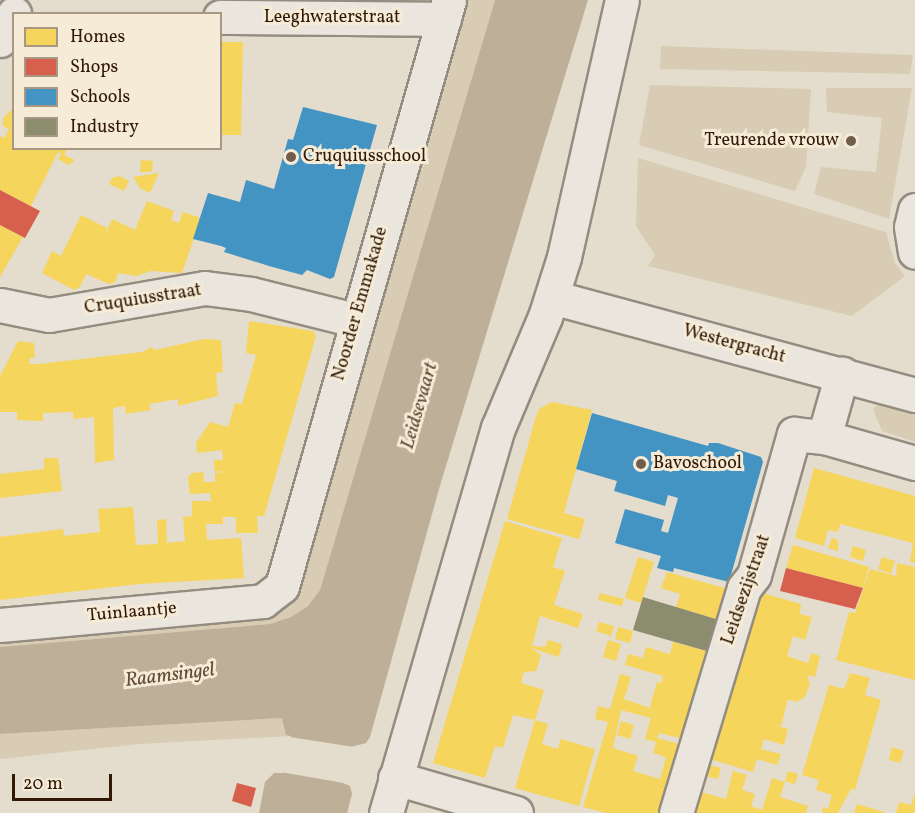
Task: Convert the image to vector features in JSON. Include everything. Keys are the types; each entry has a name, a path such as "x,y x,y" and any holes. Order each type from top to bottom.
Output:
{"street":[{"path":"386,813 498,428 549,307 593,143 622,0"},
{"name":"Leeghwaterstraat","path":"222,17 447,9"},
{"name":"Noorder Emmakade","path":"263,601 282,586 288,568 356,320 447,9"},
{"path":"0,40 12,18"},
{"path":"915,210 911,226 915,252"},
{"name":"Cruquiusstraat","path":"0,304 49,315 206,288 251,294 356,320"},
{"name":"Westergracht","path":"549,307 842,374 915,395"},
{"name":"Leidsezijstraat","path":"676,813 744,588 754,575 802,444 842,374"},
{"path":"802,444 915,464"},
{"name":"Tuinlaantje","path":"0,624 263,601"},
{"path":"395,778 516,813"}],"shaded area":[{"path":"467,0 495,0 320,590 308,606 291,617 270,624 0,647 0,636 295,592 370,322"},
{"path":"661,46 913,55 910,74 660,69"},
{"path":"650,85 811,89 806,167 795,191 639,145"},
{"path":"826,88 912,88 889,219 814,194 821,167 876,172 882,118 827,112"},
{"path":"638,158 886,232 895,263 905,276 852,316 648,266 655,255 636,226"},
{"path":"881,401 915,411 915,442 882,431 873,409"},
{"path":"282,718 291,736 139,744 0,759 0,734"}],"water":[{"path":"495,0 588,0 439,489 370,737 366,743 351,747 343,783 350,786 352,794 347,813 259,813 265,782 274,773 283,773 291,736 286,735 282,718 0,734 0,647 270,624 291,617 308,606 320,590"}],"pier":[{"path":"290,737 354,747 344,783 280,772"}],"building: Homes":[{"path":"222,42 243,42 241,135 222,135"},
{"path":"12,109 12,150 67,150 64,155 75,160 68,165 58,159 61,154 58,152 31,206 0,190 0,136 4,138 9,129 3,126 3,118"},
{"path":"141,160 153,161 152,172 140,172"},
{"path":"159,173 150,193 140,188 133,177"},
{"path":"119,176 129,181 124,191 109,184 112,178"},
{"path":"147,201 174,211 171,220 179,223 183,212 201,218 182,273 151,271 136,276 118,273 115,282 109,284 86,274 80,287 74,290 42,273 52,251 61,256 81,215 107,228 105,236 112,219 135,230"},
{"path":"0,225 23,237 0,277"},
{"path":"249,321 313,331 316,336 264,516 257,516 258,533 236,533 236,517 223,517 223,524 206,524 207,540 241,538 244,578 139,584 0,600 0,537 63,529 64,536 100,532 98,509 133,507 136,545 158,544 157,520 166,519 167,543 185,541 183,517 192,516 192,501 211,501 210,493 190,494 188,477 192,473 203,472 204,482 215,482 215,473 224,472 214,471 214,460 223,460 222,450 197,453 196,443 210,422 228,427 235,403 242,404 256,355 246,353"},
{"path":"204,339 221,340 223,372 216,373 218,396 178,406 178,399 149,404 151,410 126,414 125,406 113,408 114,460 95,463 94,417 73,419 73,412 43,413 43,421 17,420 17,412 0,412 0,376 18,341 34,343 35,358 30,358 29,364 39,364 142,352 152,347 155,350"},
{"path":"552,402 592,410 564,513 585,519 579,539 507,519 539,409"},
{"path":"44,458 58,458 62,491 0,498 0,474 44,469"},
{"path":"814,468 915,496 915,563 910,562 913,543 840,524 838,532 828,530 824,546 795,538"},
{"path":"505,521 562,538 553,567 565,571 554,605 583,614 578,628 540,616 532,646 545,647 548,640 562,644 559,657 531,648 541,655 536,671 524,672 521,683 544,690 535,720 513,715 503,748 495,746 485,778 433,763"},
{"path":"832,538 838,540 838,551 828,548"},
{"path":"793,545 869,567 863,588 786,568"},
{"path":"853,546 866,550 863,561 850,557"},
{"path":"638,557 654,562 641,603 625,598"},
{"path":"882,557 895,561 891,574 878,569"},
{"path":"897,563 915,567 915,680 836,660 849,612 855,613 870,569 896,576"},
{"path":"667,572 728,589 719,620 676,607 680,594 661,588"},
{"path":"758,592 801,604 800,614 812,617 805,640 793,636 787,656 808,663 811,653 820,656 815,677 807,675 810,684 805,697 796,702 788,699 781,726 775,725 788,729 784,745 764,739 761,749 781,754 777,765 757,759 753,772 710,759"},
{"path":"600,593 624,599 622,606 598,600"},
{"path":"599,622 614,626 611,636 596,631"},
{"path":"618,627 633,631 630,643 615,639"},
{"path":"608,640 621,644 616,661 603,657"},
{"path":"673,642 710,652 684,739 659,733 657,738 683,745 663,813 606,813 583,807 608,722 595,719 598,706 610,709 620,674 631,677 624,699 653,709 650,706 657,682 661,683 663,676 625,665 628,654 643,658 646,647 670,654","holes":["621,710 651,718 645,739 656,742 653,753 666,757 660,779 633,771 638,756 613,748"]},
{"path":"850,673 870,678 865,695 881,700 855,790 851,789 838,813 822,813 823,807 828,809 832,795 816,790 819,780 802,775 829,685 844,689"},
{"path":"535,720 548,724 542,744 558,749 561,739 595,749 579,806 515,788"},
{"path":"621,721 634,725 630,739 617,735"},
{"path":"892,747 904,751 900,763 889,760"},
{"path":"709,765 721,768 718,779 706,776"},
{"path":"733,771 747,775 742,790 755,794 751,806 762,810 772,778 785,782 780,797 808,806 806,813 694,813 701,792 726,799"},
{"path":"788,771 798,774 795,784 785,781"},
{"path":"915,793 915,813 896,813 899,802 911,805"},
{"path":"857,804 884,812 884,813 854,813"}],"building: Shops":[{"path":"0,190 40,211 25,238 0,225"},
{"path":"786,568 863,588 855,609 780,591"},
{"path":"237,783 256,788 251,807 232,801"}],"building: Schools":[{"path":"303,107 377,125 334,277 330,279 307,270 302,275 269,266 224,252 226,248 221,246 193,239 208,193 240,202 246,180 274,189 288,139 293,140"},
{"path":"592,413 708,446 709,443 718,443 761,457 763,462 729,582 674,568 673,572 657,568 661,556 615,543 625,509 664,520 661,531 668,533 678,498 668,495 665,506 614,491 617,481 576,469"}],"building: Industry":[{"path":"643,597 719,620 710,652 633,630"}],"place":[{"name":"Treurende vrouw","path":"851,141"},
{"name":"Cruquiusschool","path":"291,157"},
{"name":"Bavoschool","path":"641,464"}],"water label":[{"name":"Leidsevaart","path":"420,406"},
{"name":"Raamsingel","path":"170,676"}]}
